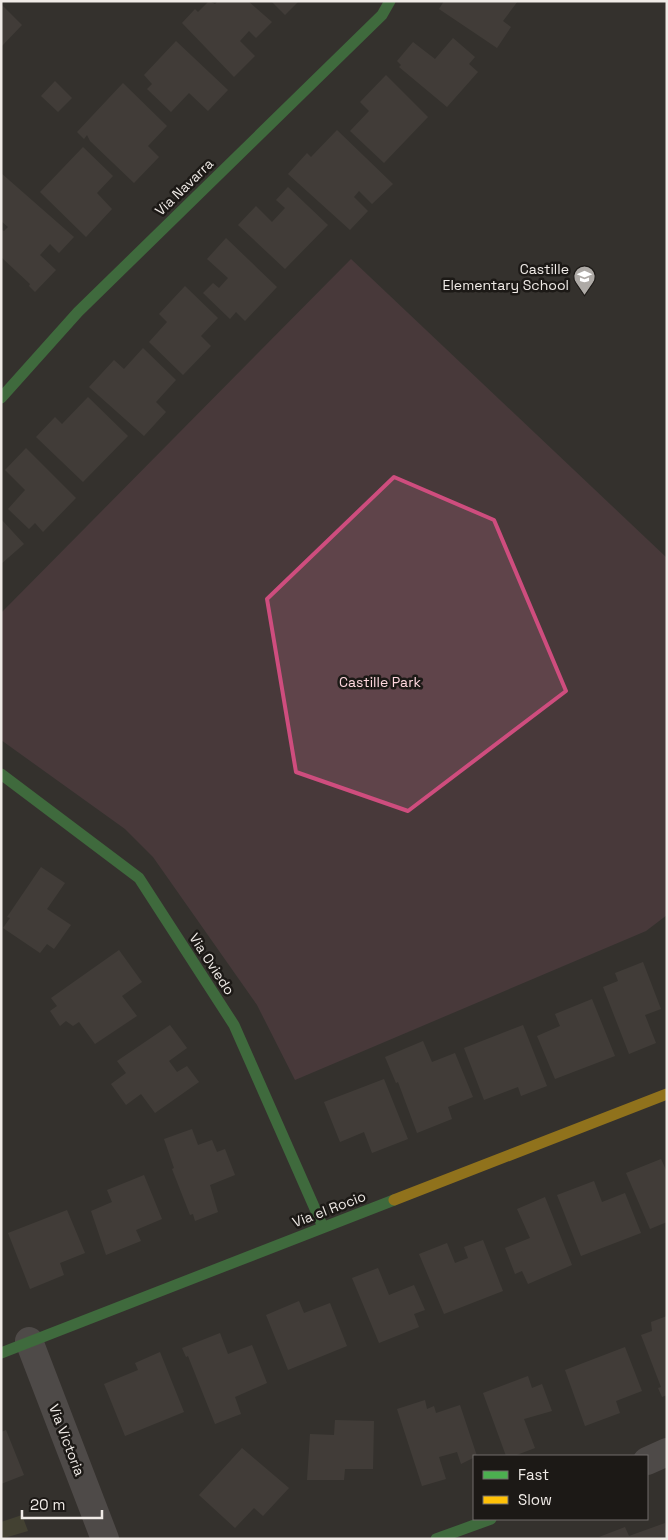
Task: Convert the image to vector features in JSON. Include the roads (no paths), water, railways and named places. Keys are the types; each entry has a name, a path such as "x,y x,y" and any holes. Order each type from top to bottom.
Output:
{"street":[{"name":"Via Navarra","path":"1,398 78,312 382,15 390,1"},
{"name":"Via Oviedo","path":"1,774 139,878 234,1025 323,1227"},
{"name":"Via el Rocio","path":"1,1352 667,1094"},
{"name":"Via Victoria","path":"29,1341 105,1539"},
{"path":"648,1460 667,1452"},
{"path":"436,1539 488,1520"}],"place":[{"name":"Castille Elementary School","path":"585,296"}],"park label":[{"name":"Castille Park","path":"380,682"}]}
